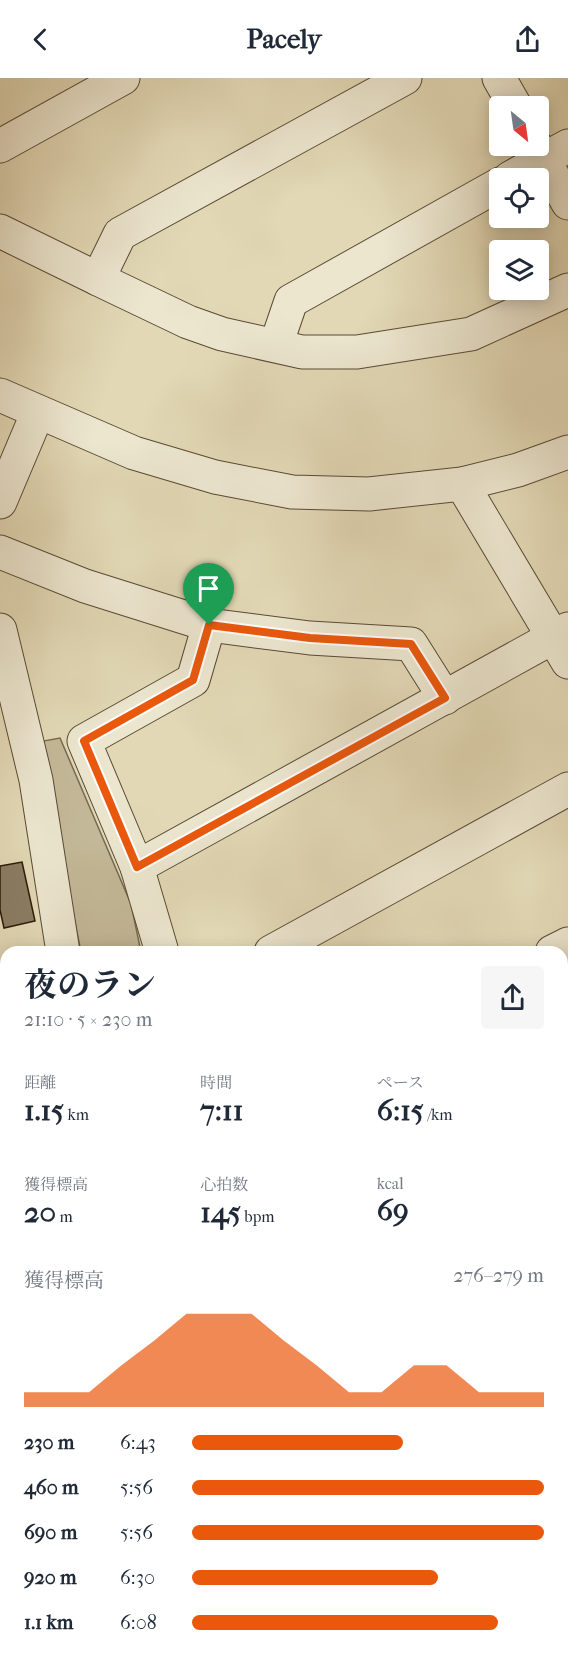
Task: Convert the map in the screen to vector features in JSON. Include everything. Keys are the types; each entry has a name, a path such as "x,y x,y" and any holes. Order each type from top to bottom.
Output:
{"street":[{"path":"0,146 123,78"},
{"path":"98,279 120,234 405,78"},
{"path":"499,78 509,96"},
{"path":"549,150 568,203"},
{"path":"524,168 541,156"},
{"path":"276,345 291,301 489,190"},
{"path":"0,231 146,304 188,322 222,334 302,352 357,352 471,334 568,290"},
{"path":"0,395 134,453 215,477 292,492 369,494 462,484 518,471 568,452"},
{"path":"0,502 38,412"},
{"path":"137,867 445,698 563,642 462,484"},
{"path":"0,552 85,586 209,625 310,638 411,644 445,698"},
{"path":"160,946 137,867 84,741 193,680 209,625"},
{"path":"0,630 36,780 62,946"},
{"path":"282,946 568,789"}],"shaded area":[{"path":"60,738 131,904 140,946 80,946 38,742"}],"building":[{"path":"22,862 35,921 4,928 0,910 0,866"}],"route":[{"path":"209,625 310,638 411,644 445,698 137,867 84,741 193,680 209,625"}]}
